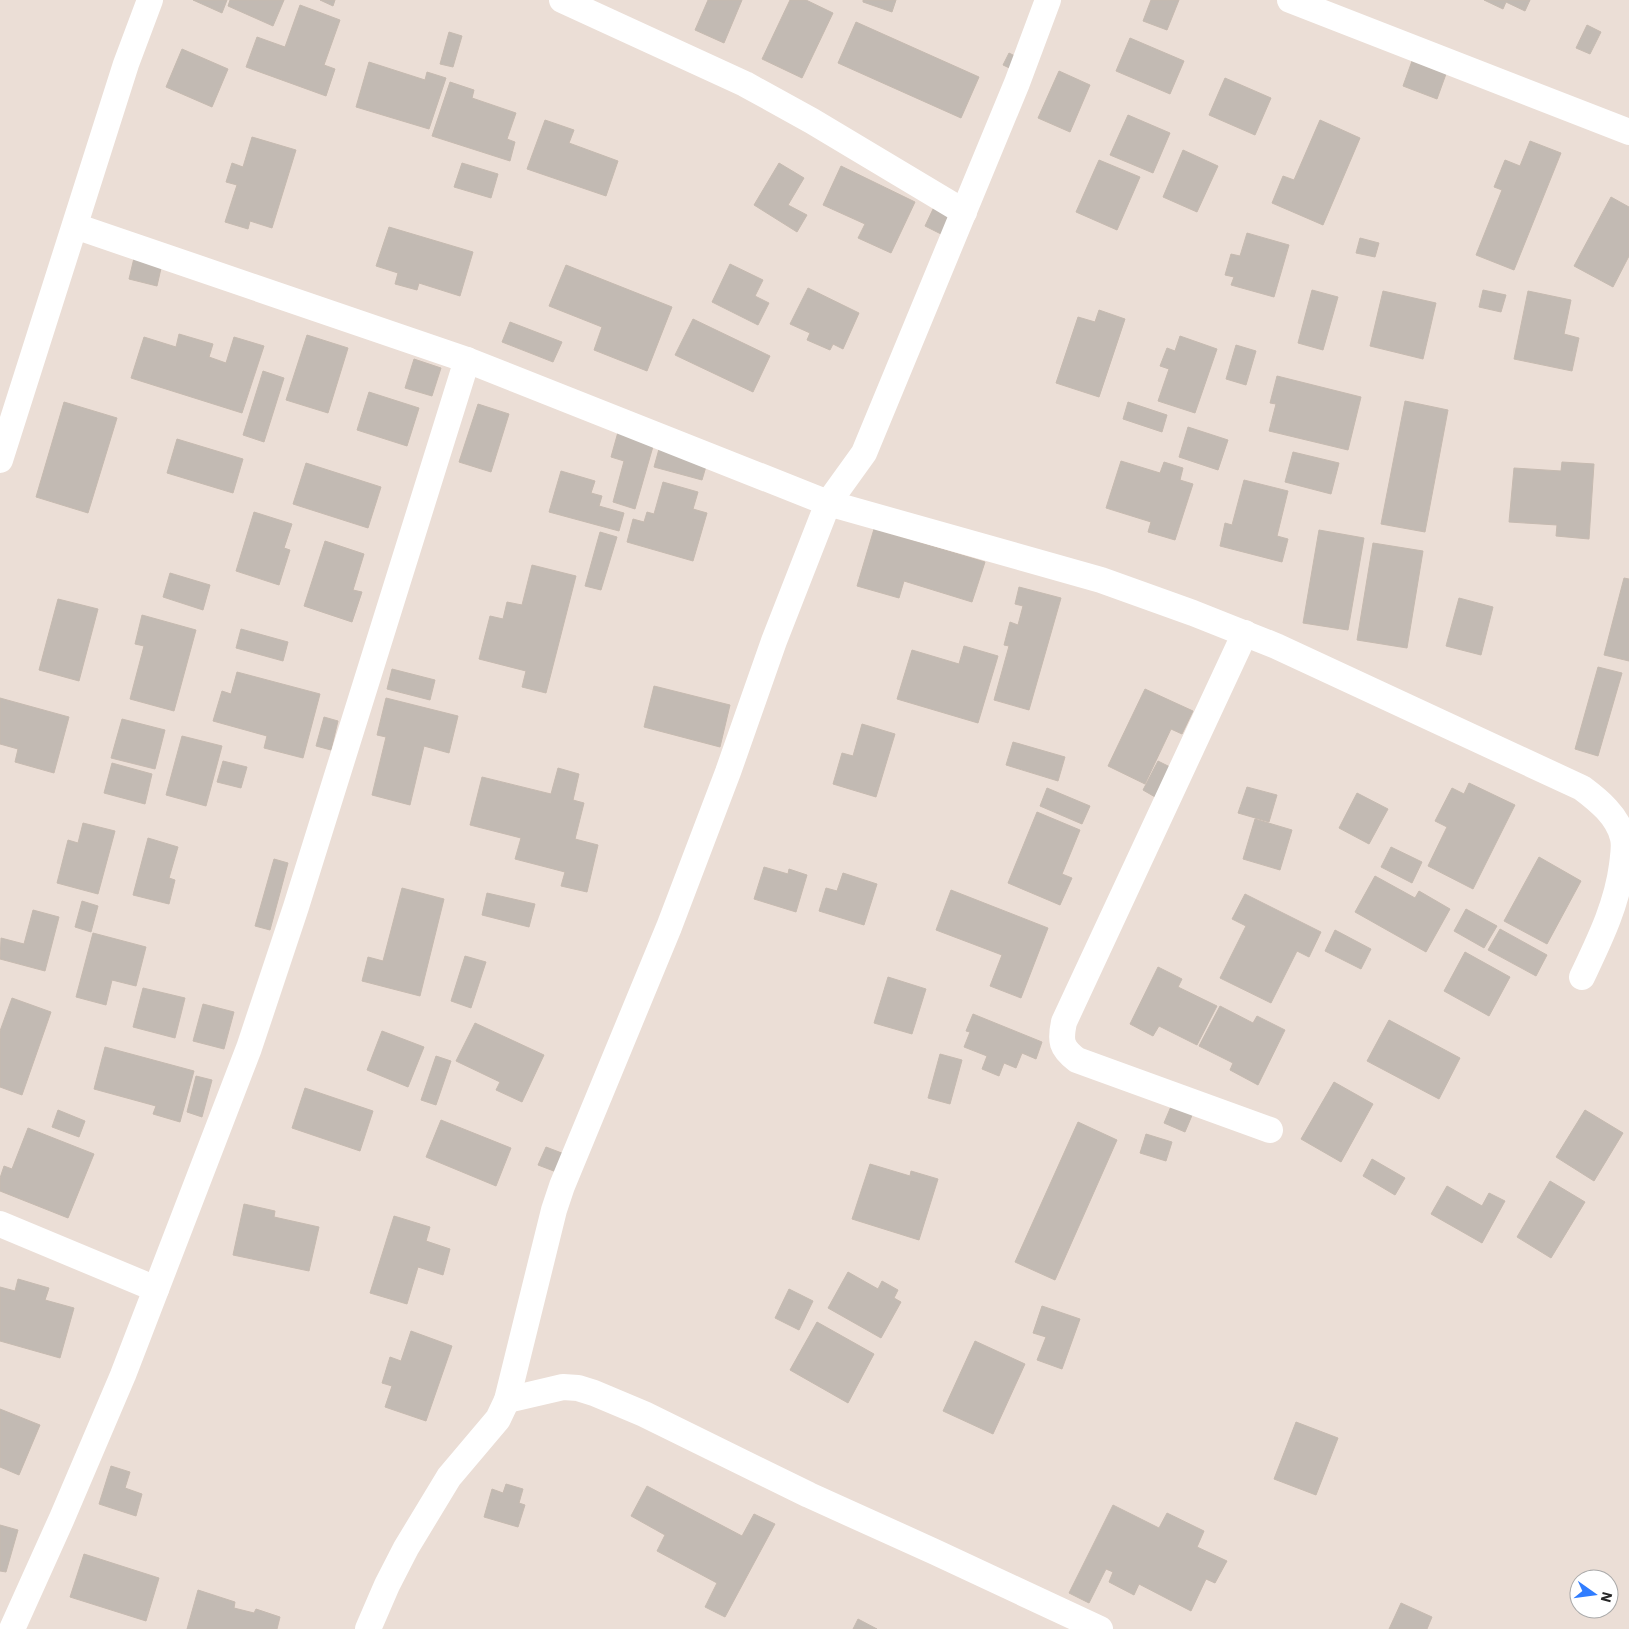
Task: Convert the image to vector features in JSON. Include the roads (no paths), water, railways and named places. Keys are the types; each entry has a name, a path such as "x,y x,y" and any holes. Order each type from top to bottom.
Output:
{"street":[{"path":"0,460 126,64 150,0"},
{"path":"562,0 745,84 812,121 964,212"},
{"path":"368,1629 406,1548 449,1477 498,1419 507,1400 556,1202 669,927 728,772 774,641 828,503 864,453 1017,83 1048,0"},
{"path":"1290,0 1629,132"},
{"path":"75,226 467,360 828,503 1101,580 1245,633 1582,788 1599,801 1617,823 1623,837 1624,852 1614,902 1602,934 1582,977"},
{"path":"12,1629 78,1482 123,1375 249,1048 293,916 467,360"},
{"path":"1245,633 1064,1022 1062,1043 1067,1052 1077,1060 1270,1130"},
{"path":"0,1224 156,1289"},
{"path":"507,1400 563,1387 578,1388 594,1393 644,1414 810,1495 1100,1629"}]}
